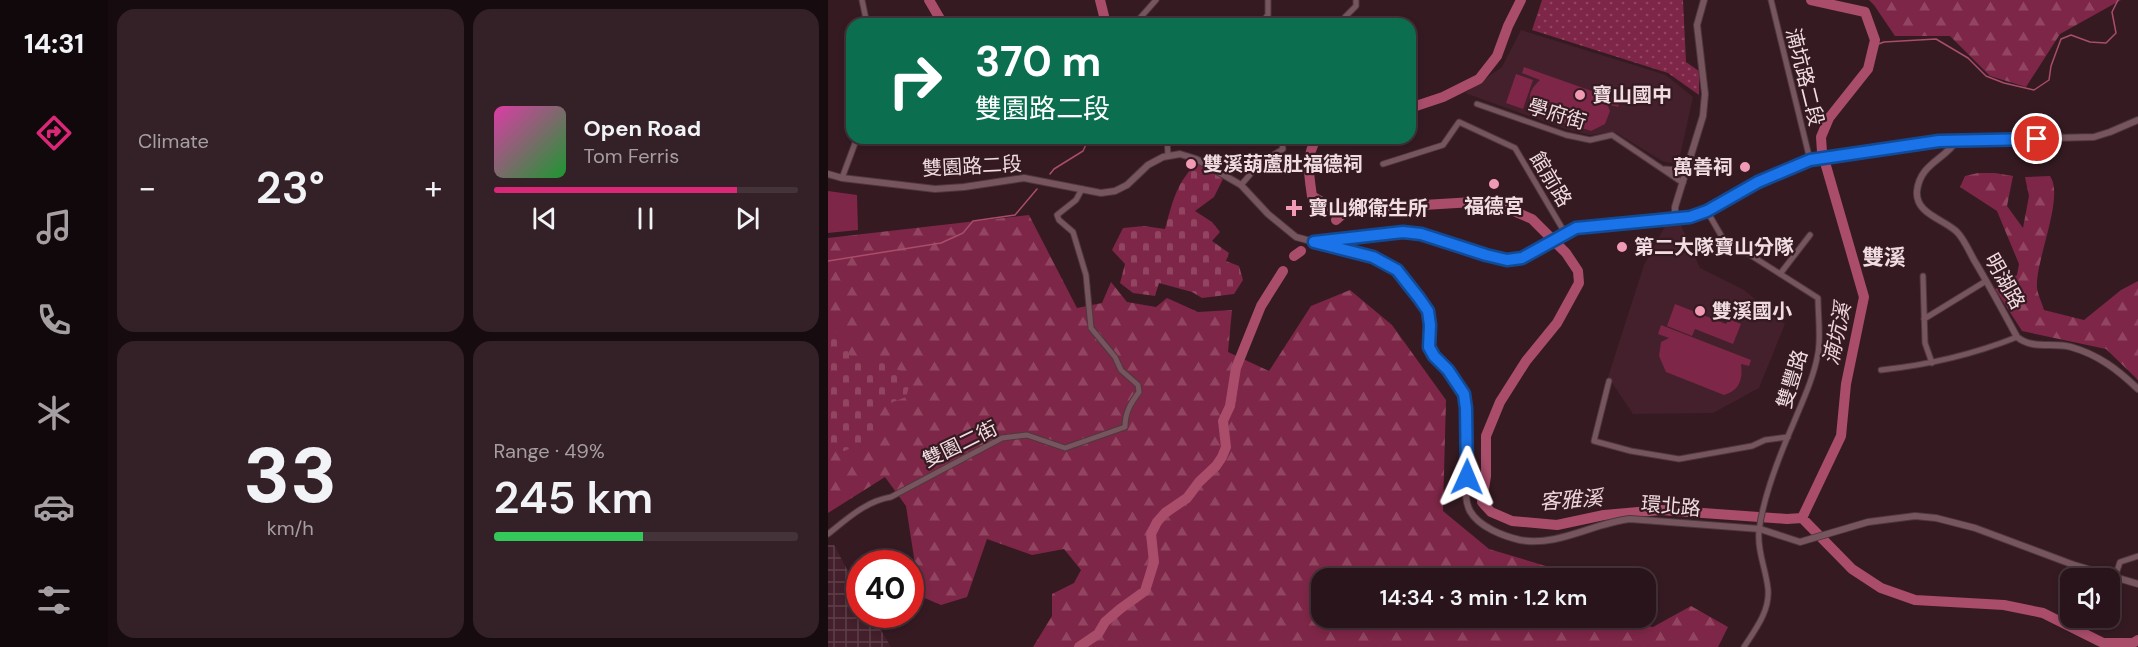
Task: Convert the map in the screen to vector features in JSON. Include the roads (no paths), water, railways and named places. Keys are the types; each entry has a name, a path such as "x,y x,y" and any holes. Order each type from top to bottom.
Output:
{"street":[{"path":"862,0 866,18"},
{"path":"1140,18 1156,0"},
{"path":"1265,18 1268,15 1268,0"},
{"path":"1344,18 1356,6 1356,0"},
{"path":"1675,220 1675,207 1703,116 1705,94 1697,25 1704,0"},
{"name":"湳坑路二段","path":"1771,1 1810,160"},
{"name":"學府街","path":"1477,104 1566,135 1590,140 1612,135 1683,183"},
{"path":"1167,144 1168,155 1180,154 1196,159 1241,185 1274,220 1296,237 1314,242 1403,232 1421,234 1507,260 1522,258 1565,233 1588,225 1675,220 1690,217 1707,211 1758,182 1810,160 1939,141 2094,137 2138,120"},
{"name":"館前路","path":"1383,164 1443,145 1459,122 1515,148 1565,233"},
{"name":"明湖路","path":"1956,141 1953,147 1925,171 1919,182 1917,196 1924,210 1959,233 2017,337 2024,343 2071,347 2094,356 2118,370 2138,389"},
{"path":"842,178 854,144"},
{"path":"1241,185 1260,164 1283,149 1282,144"},
{"name":"雙園路二段","path":"828,174 842,178 935,189 1024,178 1101,194 1121,189 1148,165 1168,155"},
{"path":"1658,165 1669,170 1677,170 1691,158"},
{"name":"雙園二街","path":"828,534 848,517 872,503 891,497 1002,438 1027,435 1065,448 1125,427 1125,418 1131,403 1139,392 1138,385 1121,370 1115,357 1091,328 1086,275 1073,232 1059,220 1057,215 1076,200 1082,189"},
{"name":"雙豐路","path":"1707,211 1722,237 1818,298 1818,353 1766,501 1760,530"},
{"path":"1780,274 1810,235"},
{"name":"環北路","path":"1314,242 1373,257 1397,270 1428,311 1429,347 1464,394 1468,454 1466,500 1470,511 1486,526 1500,534 1521,540 1547,541 1615,521 1630,519 1760,530 1800,542 1868,522 1915,516 1936,518 1975,528 2084,568"},
{"path":"1923,276 1925,343 1932,363"},
{"path":"1924,319 1986,281"},
{"path":"1881,370 1932,363 1970,354 2017,337"},
{"path":"1609,381 1594,441 1630,451 1679,459 1788,437"},
{"path":"1744,647 1763,618 1767,602 1768,591 1759,547 1760,530"},
{"path":"2118,568 2120,562 2138,556"},
{"path":"2120,579 2138,584"}],"waterway":[{"name":"客雅溪","path":"929,0 940,18"},
{"name":"客雅溪","path":"1100,0 1104,18"},
{"name":"客雅溪","path":"1416,106 1443,97 1479,79 1497,56 1521,0"},
{"name":"湳坑溪","path":"1802,518 1841,436 1846,384 1864,297 1822,152 1821,137 1829,118 1868,69 1875,40 1865,12 1811,0"},
{"path":"1873,46 1884,42 1936,39 1968,58 1986,76 2034,90 2049,80 2051,66 2061,39 2071,35 2090,42 2106,43 2116,33 2112,12 2118,0"},
{"path":"1050,174 1054,169 1083,151 1086,144"},
{"name":"客雅溪","path":"1314,144 1309,159 1312,196 1330,207 1407,206 1490,201 1532,219 1566,253 1578,271 1579,283 1557,323 1526,361 1500,402 1486,436 1486,476 1482,502 1491,512 1512,521 1557,525 1604,515 1661,510 1787,519 1802,518 1852,569 1881,588 1915,600 2004,605 2043,613 2103,643 2133,643 2138,640"},
{"path":"828,261 941,243 963,233 973,221 1015,215 1037,189"},
{"path":"1336,220 1350,208"},
{"path":"1294,256 1301,251"},
{"path":"1079,647 1098,634 1105,622 1120,609 1145,591 1154,562 1151,534 1157,522 1165,513 1187,498 1222,457 1226,447 1223,421 1230,406 1236,368 1261,306 1283,271"}],"place":[{"name":"寶山國中","path":"1580,95"},
{"name":"雙溪葫蘆肚福德祠","path":"1191,164"},
{"name":"萬善祠","path":"1745,167"},
{"name":"福德宮","path":"1494,184"},
{"name":"寶山鄉衛生所","path":"1294,208"},
{"name":"第二大隊寶山分隊","path":"1622,247"},
{"name":"雙溪國小","path":"1700,311"}],"district":[{"name":"雙溪","path":"1884,257"}]}
